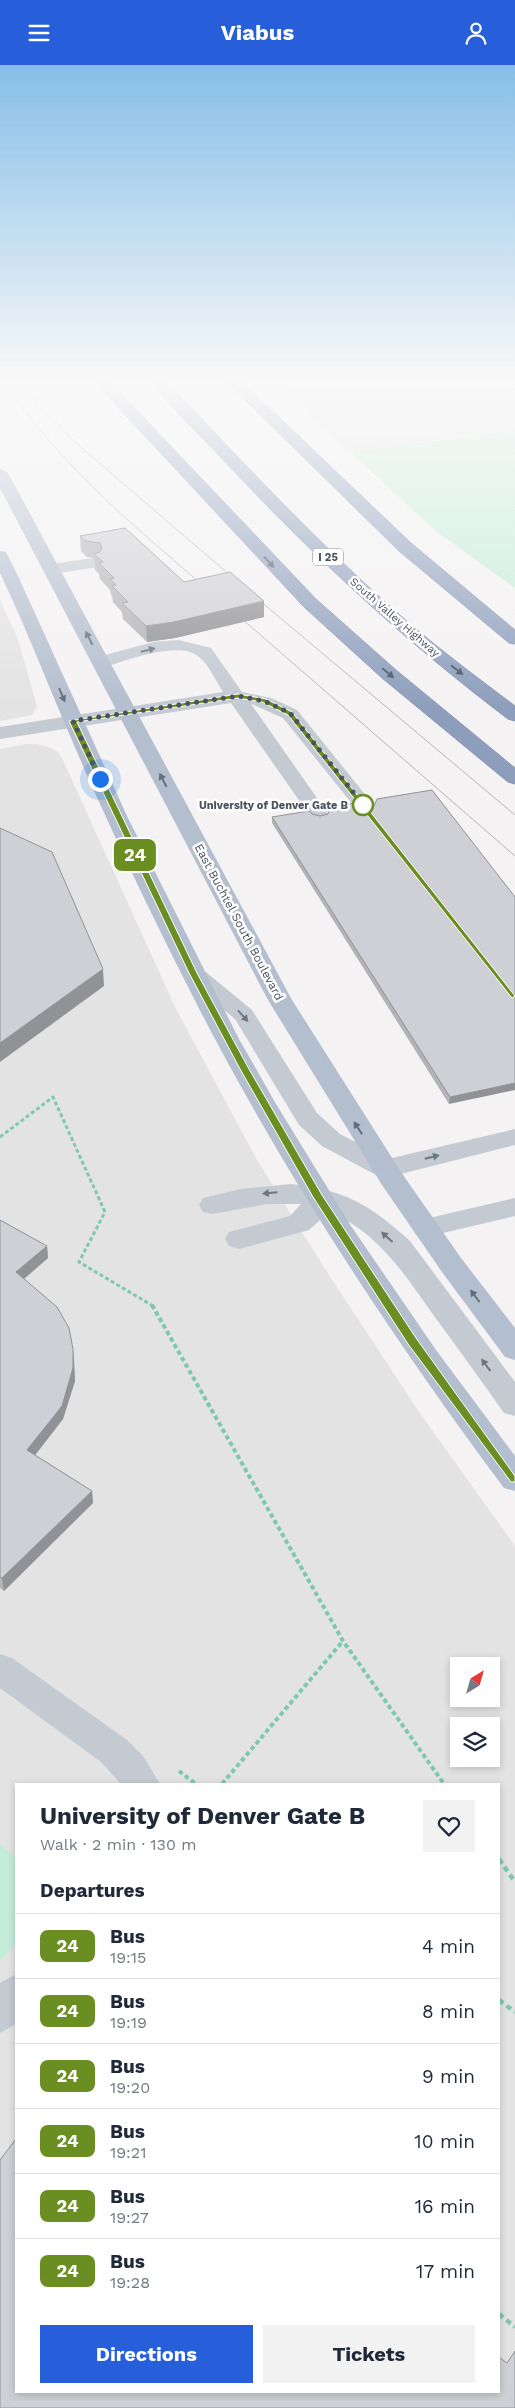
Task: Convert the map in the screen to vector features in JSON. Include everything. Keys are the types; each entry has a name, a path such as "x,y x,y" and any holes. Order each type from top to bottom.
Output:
{"highway":[{"path":"203,490 310,603 367,655 515,778"},
{"name":"South Valley Highway","path":"262,490 354,582 425,645 515,715"},
{"path":"346,490 407,549 515,639"},
{"path":"407,549 515,624"},
{"path":"444,720 515,771"}],"main road":[{"name":"East Buchtel South Boulevard","path":"9,490 275,991 324,1074 385,1169 515,1349"},
{"path":"0,556 23,601 73,721 193,973 244,1069 318,1197 412,1341 515,1479"}],"street":[{"path":"52,569 93,563"},
{"path":"101,661 160,647 189,646 205,652 210,656 238,696 312,817 235,718 218,713 178,718 127,712"},
{"path":"0,733 238,696 264,701 290,713 365,807"},
{"path":"193,973 244,1015 308,1119 331,1140 385,1169 515,1137"},
{"path":"213,1205 250,1195 281,1192 318,1197 358,1212 401,1249 515,1405"},
{"path":"239,1239 299,1223 309,1214 318,1197"},
{"path":"426,1228 515,1207"},
{"path":"0,1669 114,1751 130,1767 141,1783"},
{"path":"0,2013 15,1995"}],"path":[{"path":"0,1137 53,1097 104,1212 79,1263 151,1303 343,1641 443,1783"},
{"path":"223,1783 343,1641"},
{"path":"500,1860 515,1881"},
{"path":"500,2001 515,2012"},
{"path":"500,2315 515,2327"}],"shaded area":[{"path":"0,600 18,639 37,707 32,715 0,721"},
{"path":"37,744 57,751 62,758 176,1009 256,1158 325,1269 419,1412 515,1546 515,2408 0,2408 0,749"}],"green space":[{"path":"392,490 515,490 515,588 437,532"},
{"path":"0,1845 15,1856 15,1944 0,1961"}],"building":[{"path":"125,528 184,582 230,572 264,601 174,622 146,626 122,603 128,602 112,586 116,585 110,579 114,578 99,563 103,562 94,554 100,552 102,547 100,543 86,541 80,536"},
{"path":"432,790 515,897 515,1083 450,1097 272,817 309,811 320,816 328,814 330,807 354,803 366,808 374,806 377,799"},
{"path":"0,828 52,852 103,969 0,1043"},
{"path":"0,1220 47,1246 16,1272 57,1307 69,1328 73,1349 73,1368 62,1406 27,1450 92,1491 2,1578 0,1577"},
{"path":"15,2140 15,2393 500,2393 500,2358 507,2363 515,2351 515,2408 0,2408 0,2160"}],"tram line":[{"path":"96,490 207,589"},
{"path":"131,490 238,582"},
{"path":"253,595 515,815"},
{"path":"234,612 515,856"}],"bus line":[{"name":"24","path":"515,996 290,713 264,701 238,696 73,721 193,973 244,1069 318,1197 412,1341 515,1479"}],"place":[{"name":"University of Denver Gate B","path":"363,805"}],"route":[{"path":"100,779 73,721 218,698 250,697 277,706 290,713 365,807 363,805"}]}
